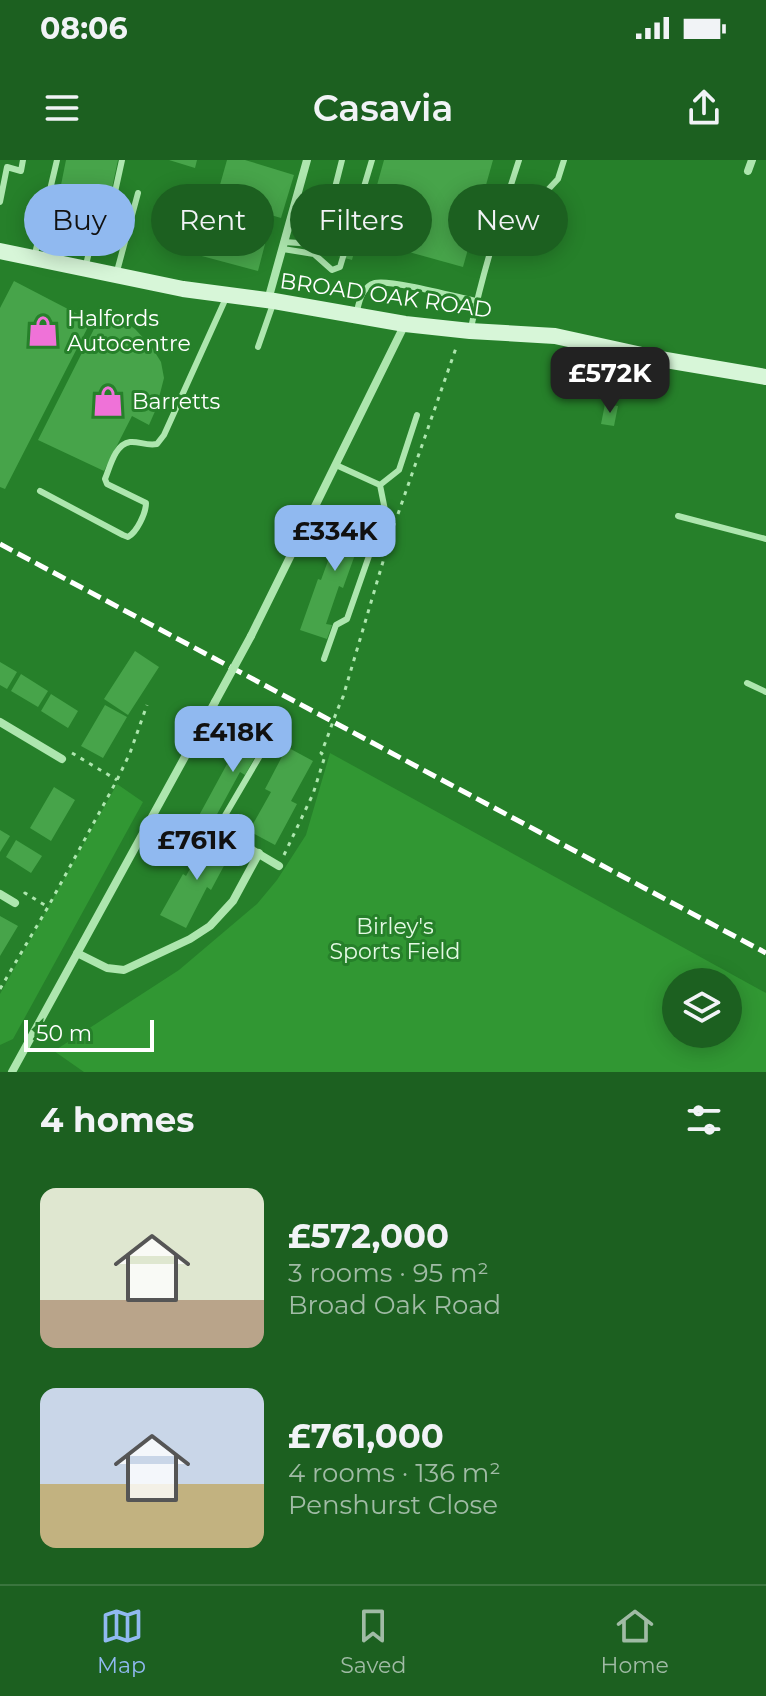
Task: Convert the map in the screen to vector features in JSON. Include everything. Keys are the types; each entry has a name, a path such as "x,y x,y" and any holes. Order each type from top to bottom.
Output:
{"street":[{"path":"271,300 307,160"},
{"path":"748,171 752,160"},
{"name":"BROAD OAK ROAD","path":"0,251 183,289 271,300 405,324 555,336 660,359 766,377"},
{"path":"12,1072 251,636 405,324"},
{"path":"0,722 62,759"},
{"path":"217,829 279,866"},
{"path":"77,953 107,968 124,970 190,939 210,926 233,901 259,853"},
{"path":"0,894 15,903"}],"lane":[{"path":"0,202 7,167 21,171 23,160"},
{"path":"34,258 57,160"},
{"path":"86,269 89,252 108,224 122,160"},
{"path":"284,245 314,244 322,239 342,160"},
{"path":"284,245 314,254 332,270 340,267 372,160"},
{"path":"512,184 519,160"},
{"path":"553,184 564,160"},
{"path":"116,275 138,193"},
{"path":"470,331 489,256"},
{"path":"356,315 361,297 375,283 393,283 476,301"},
{"path":"40,491 123,535 128,537 133,534 148,505 107,484 105,479 120,447 133,441 147,446 157,444 164,435 228,295"},
{"path":"258,347 271,300"},
{"path":"380,485 399,470 417,415"},
{"path":"336,465 380,485"},
{"path":"324,659 336,625 347,619 385,510 380,485"},
{"path":"678,516 766,539"},
{"path":"747,683 766,692"},
{"path":"217,829 268,742"}],"path":[{"path":"279,866 313,794 325,756 321,753 343,697 395,522 459,339 470,331"},
{"path":"0,989 117,780 147,705"},
{"path":"62,759 70,752 117,780"},
{"path":"15,903 25,893 48,907"}],"green space":[{"name":"Birley's Sports Field","path":"330,753 721,968 662,968 662,1048 742,1048 742,980 766,993 766,1072 84,1072 54,1051 179,970 257,904 277,880 306,835"},
{"path":"117,784 143,802 13,1039 0,1045 0,994"}],"building":[{"path":"66,160 118,160 113,184 61,184"},
{"path":"169,160 197,160 195,168"},
{"path":"227,160 245,160 294,175 281,218 274,216 274,184 220,184"},
{"path":"384,160 493,160 486,184 448,184 448,256 466,256 463,267 423,256 432,256 432,184 377,184"},
{"path":"202,256 262,256 258,271"},
{"path":"14,281 91,321 5,489 0,487 0,308"},
{"name":"Barretts","path":"110,317 122,320 135,329 151,346 161,362 164,378 149,425 132,416 104,471 38,440 95,327 104,329"},
{"path":"605,404 618,406 614,426 601,424"},
{"path":"348,506 370,513 343,588 339,586 326,624 332,625 327,639 300,630"},
{"path":"135,651 159,667 128,715 104,699"},
{"path":"0,662 17,672 7,689 0,685"},
{"path":"21,674 48,691 38,707 11,691"},
{"path":"51,694 78,711 68,728 41,711"},
{"path":"105,705 127,717 103,758 81,746"},
{"path":"257,720 271,728 245,775 240,772 209,829 196,821 227,764 232,767"},
{"path":"287,747 313,761 291,801 297,804 275,845 249,831 271,792 265,789"},
{"path":"54,787 75,800 51,841 30,828"},
{"path":"0,830 10,836 0,852"},
{"path":"208,836 233,849 211,890 207,887 186,928 160,915"},
{"path":"16,840 42,856 31,873 6,857"},
{"path":"0,916 18,926 0,956"}],"railway":[{"path":"0,544 766,953"}],"place":[{"name":"Halfords Autocentre","path":"43,331"},
{"name":"Barretts","path":"108,401"}]}
